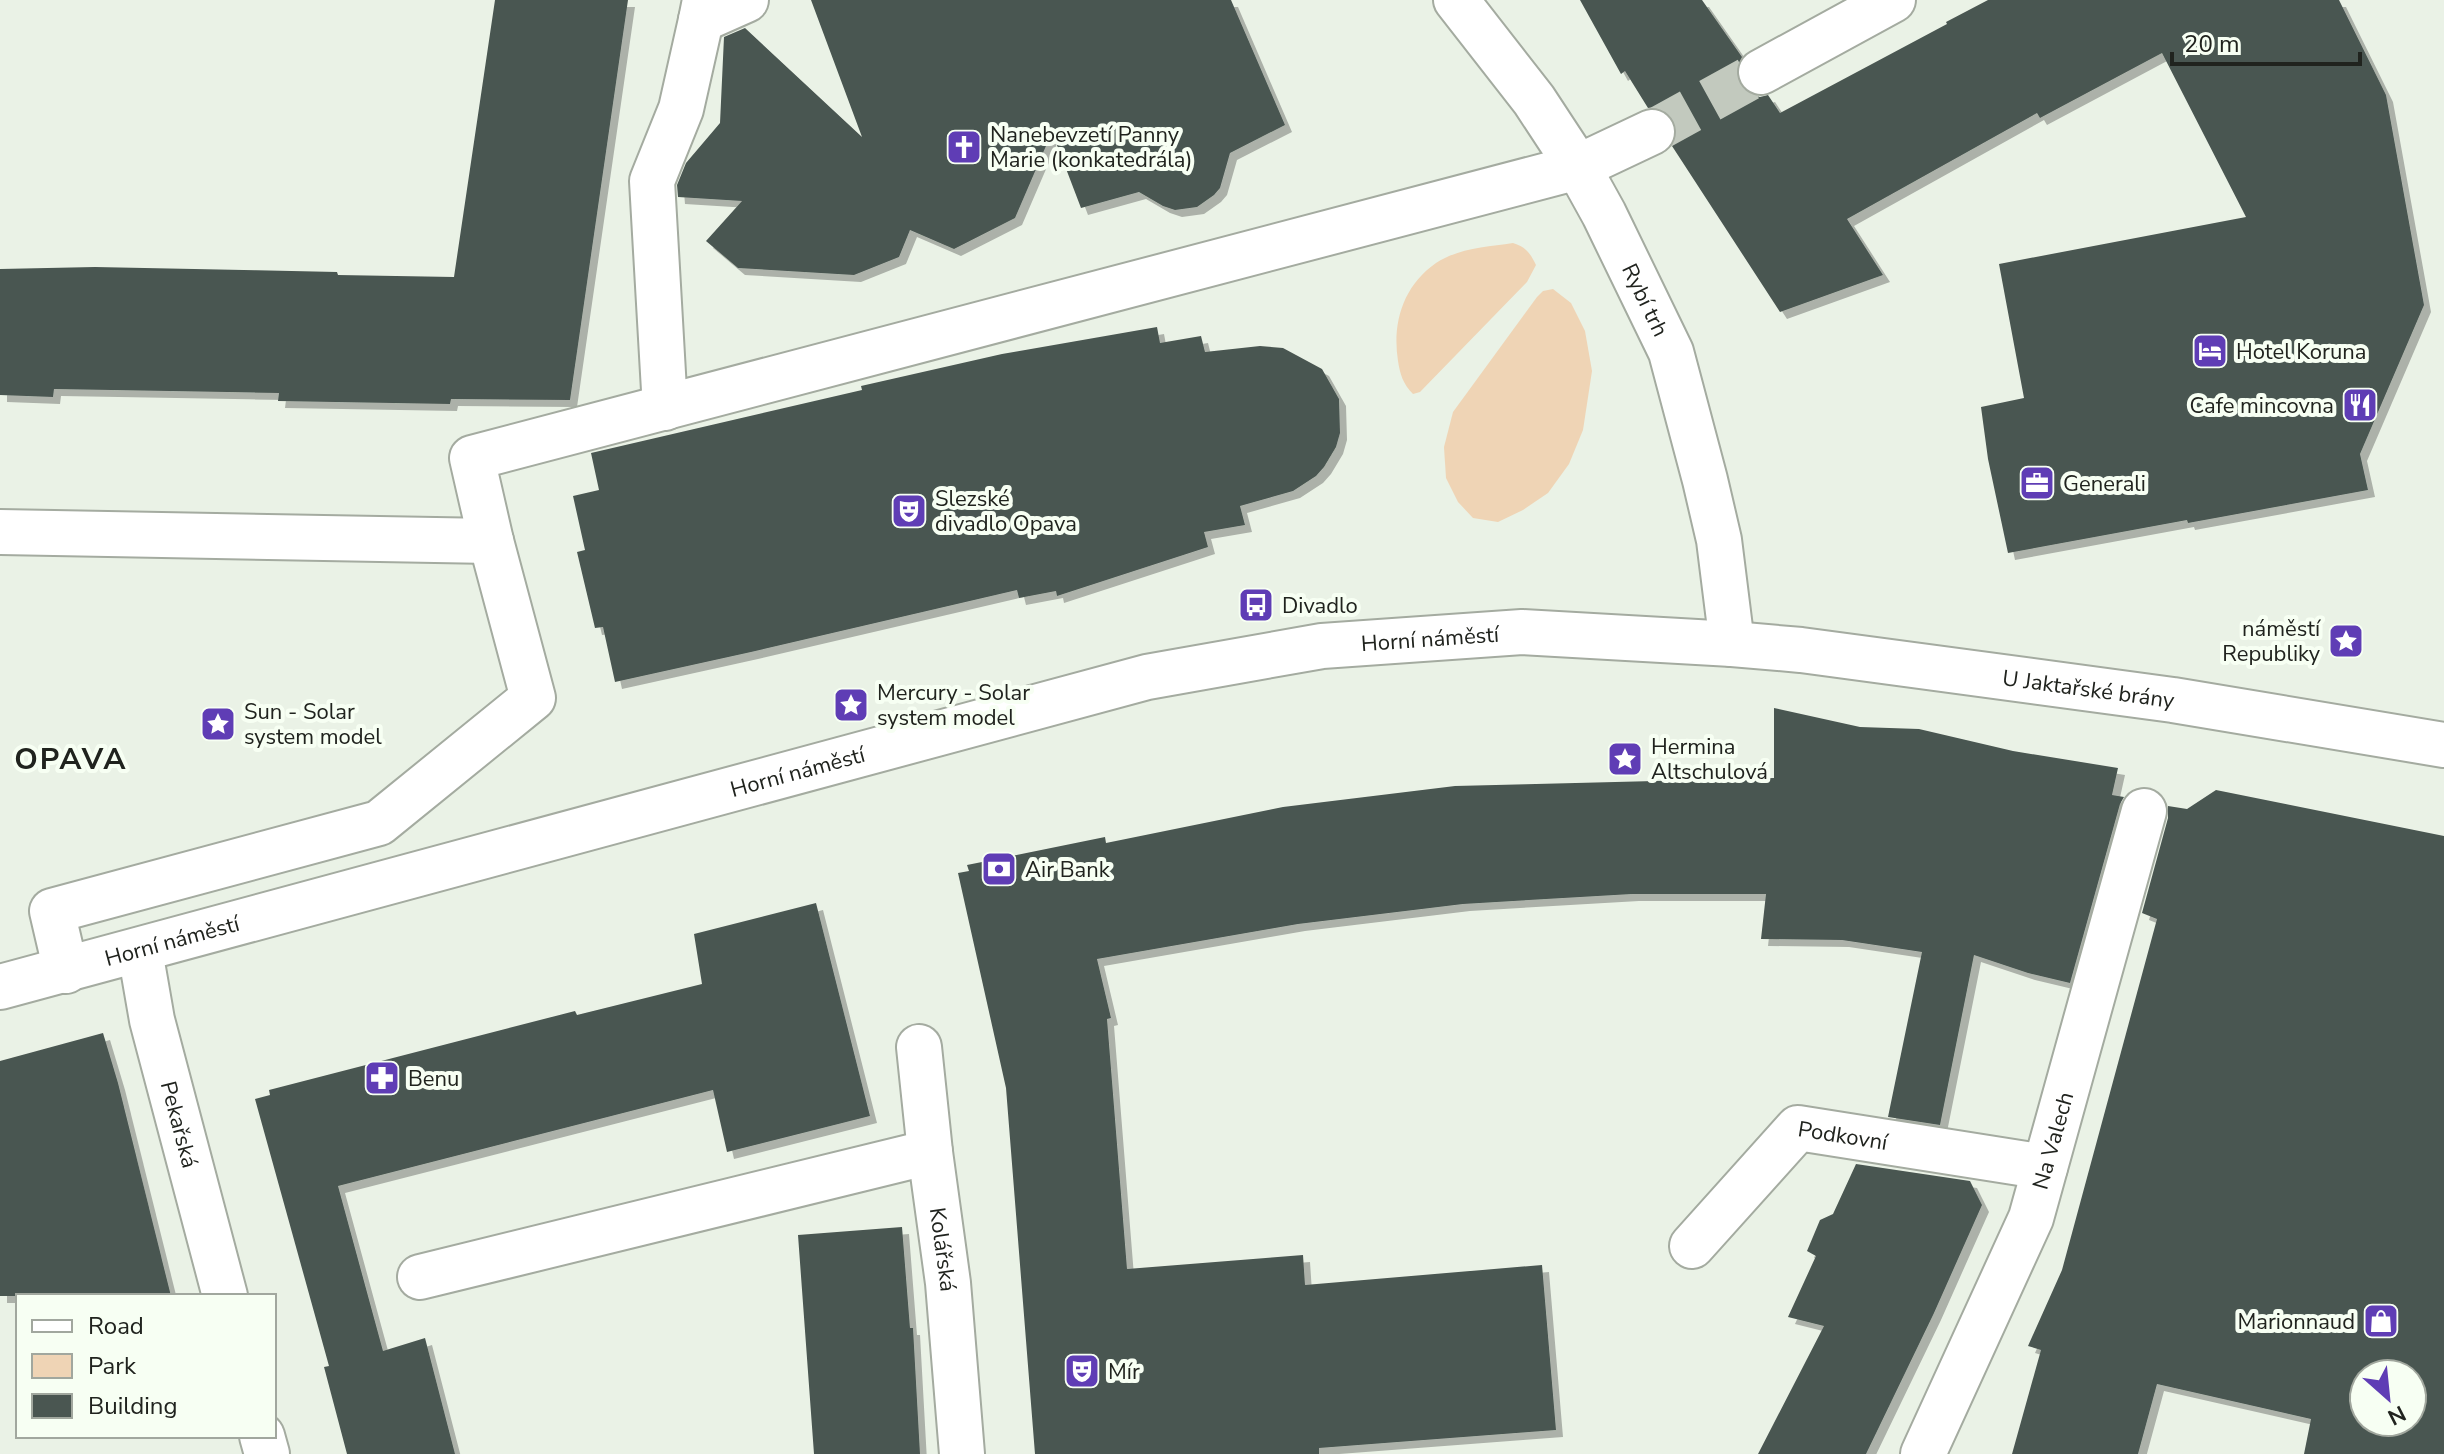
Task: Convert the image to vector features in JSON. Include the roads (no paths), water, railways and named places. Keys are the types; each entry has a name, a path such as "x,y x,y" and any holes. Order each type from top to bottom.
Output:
{"street":[{"path":"665,408 652,181 681,109 703,10 746,0"},
{"name":"Rybí trh","path":"1456,0 1534,100 1578,167 1671,352 1719,540 1732,644"},
{"path":"1761,72 1893,0"},
{"path":"66,971 52,911 379,823 533,698 472,458 1578,167 1652,132"},
{"path":"0,532 491,541"},
{"name":"Horní náměstí","path":"0,987 1147,677 1322,646 1522,632 1732,644"},
{"name":"U Jaktařské brány","path":"1732,644 1801,650 2173,700 2444,745"},
{"name":"Na Valech","path":"1923,1454 2031,1218 2144,811"},
{"name":"Pekařská","path":"140,951 152,1020 224,1294"},
{"name":"Kolářská","path":"919,1047 948,1283 962,1454"},
{"name":"Podkovní","path":"1692,1246 1798,1128 2045,1167"},
{"path":"420,1277 930,1152"}],"tunnel":[{"path":"1652,132 1761,72"}],"place":[{"name":"Nanebevzetí Panny Marie (konkatedrála)","path":"964,147"},
{"name":"Hotel Koruna","path":"2210,351"},
{"name":"Cafe mincovna","path":"2360,405"},
{"name":"Generali","path":"2037,483"},
{"name":"Slezské divadlo Opava","path":"909,511"},
{"name":"Divadlo","path":"1256,605"},
{"name":"náměstí Republiky","path":"2346,641"},
{"name":"Mercury - Solar system model","path":"851,705"},
{"name":"Sun - Solar system model","path":"218,724"},
{"name":"Hermina Altschulová","path":"1625,759"},
{"name":"Air Bank","path":"999,869"},
{"name":"Benu","path":"382,1078"},
{"name":"Marionnaud","path":"2381,1321"},
{"name":"Mír","path":"1082,1371"}],"district":[{"name":"OPAVA","path":"71,759"}]}
